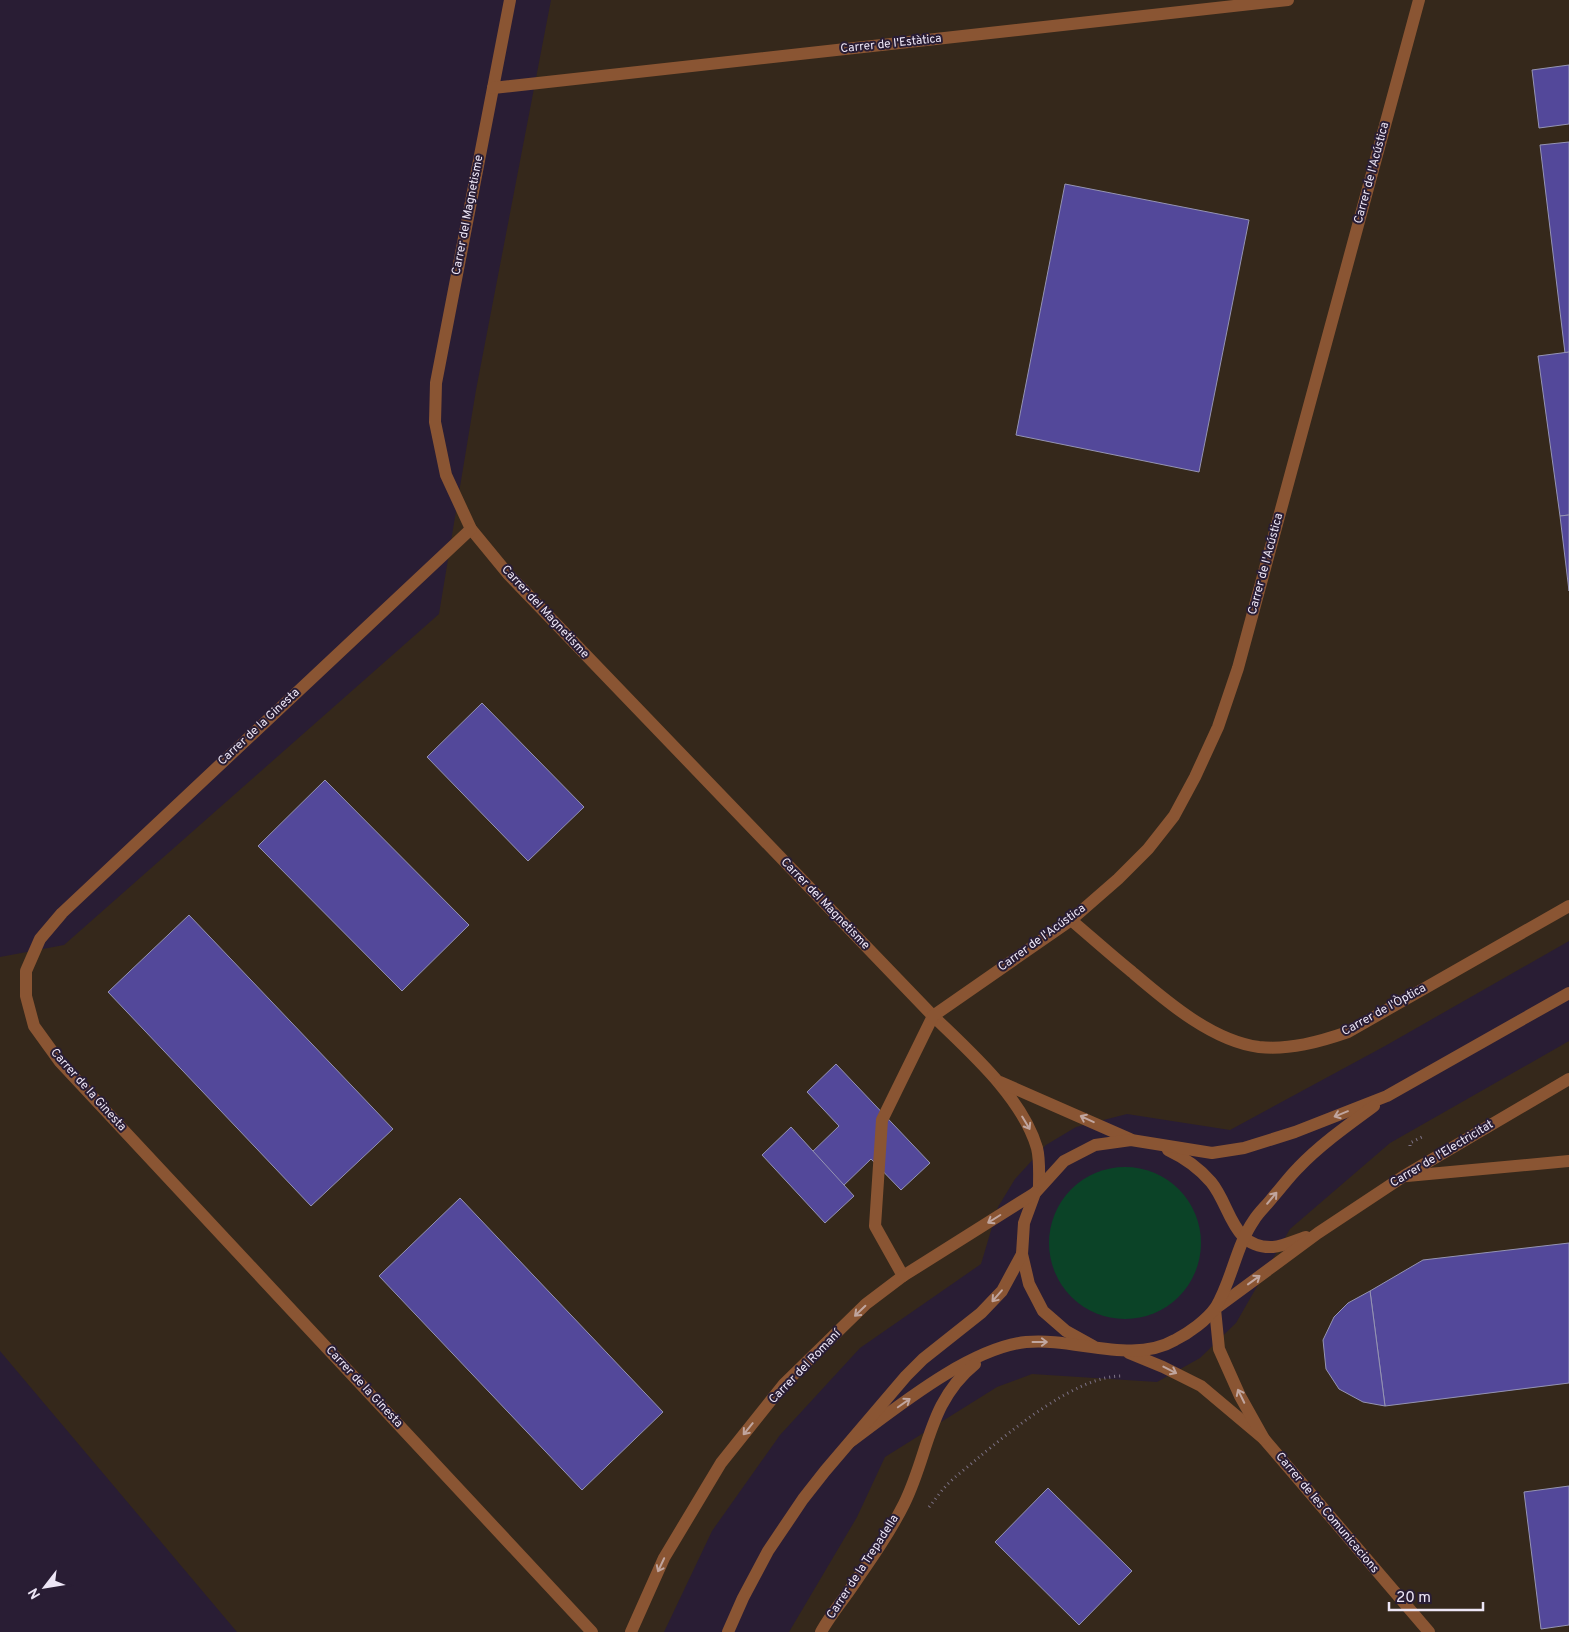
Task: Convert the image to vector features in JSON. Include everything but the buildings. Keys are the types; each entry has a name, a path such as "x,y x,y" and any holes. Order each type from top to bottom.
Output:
{"street":[{"name":"Carrer del Magnetisme","path":"510,0 436,383 435,422 446,475 470,529 515,581 932,1016 1000,1082 1029,1127 1038,1150 1037,1190"},
{"name":"Carrer de l'Estàtica","path":"493,88 1288,0"},
{"name":"Carrer de l'Acústica","path":"932,1016 1071,920 1118,879 1148,849 1174,816 1195,777 1218,727 1238,668 1419,0"},
{"name":"Carrer de la Ginesta","path":"470,529 62,913 40,939 26,971 26,996 34,1026 60,1062 592,1632"},
{"name":"Carrer de l'Òptica","path":"1071,920 1176,1008 1204,1026 1232,1039 1258,1047 1287,1048 1315,1043 1348,1032 1569,906"},
{"path":"1215,1309 1253,1221 1298,1168 1340,1131 1387,1096 1569,993"},
{"path":"903,1276 876,1226 882,1120 932,1016"},
{"name":"Carrer de l'Electricitat","path":"1124,1352 1147,1350 1174,1342 1215,1309 1318,1233 1404,1176 1569,1079"},
{"name":"Carrer del Magnetisme","path":"1000,1082 1131,1140"},
{"path":"1093,1346 1066,1332 1043,1311 1029,1284 1022,1254 1024,1223 1037,1190 1064,1161 1096,1145 1131,1140 1212,1153 1244,1148 1295,1132 1387,1096"},
{"path":"1156,1144 1187,1159 1212,1183 1238,1232 1245,1238"},
{"path":"1404,1176 1569,1161"},
{"name":"Carrer del Romaní","path":"630,1632 664,1558 721,1463 784,1384 866,1304 903,1276 1037,1190"},
{"path":"1228,1214 1234,1240 1233,1264"},
{"name":"Carrer de l'Electricitat","path":"1245,1238 1252,1243 1275,1247 1318,1233"},
{"path":"728,1632 743,1598 768,1551 803,1500 850,1442 923,1359 981,1313 1002,1292 1022,1254"},
{"name":"Carrer de les Comunicacions","path":"1215,1309 1219,1349 1240,1396 1264,1439"},
{"path":"850,1442 923,1389 966,1363 1010,1344 1046,1341 1093,1346 1124,1352"},
{"name":"Carrer de la Trepadella","path":"821,1632 874,1554 904,1504 936,1415 946,1396 957,1380 993,1350"},
{"name":"Carrer de les Comunicacions","path":"1124,1352 1163,1366 1200,1386 1264,1439 1429,1632"}],"path":[{"path":"946,1486 1007,1434 1062,1396 1096,1382"}],"shaded area":[{"path":"551,0 1569,0 1569,941 1385,1046 1230,1130 1127,1114 1076,1127 1046,1145 1015,1179 998,1207 981,1264 860,1348 780,1435 712,1531 664,1632 237,1632 0,1351 0,957 64,945 439,614 476,390"},
{"path":"1569,1041 1569,1632 789,1632 857,1517 885,1457 997,1387 1032,1374 1157,1382 1200,1358 1236,1323 1290,1229 1390,1143"}],"green space":[{"path":"1125,1167 1140,1168 1154,1173 1179,1189 1195,1214 1200,1228 1200,1258 1195,1272 1179,1297 1154,1313 1140,1318 1125,1319 1110,1318 1096,1313 1071,1297 1055,1272 1050,1258 1049,1243 1050,1228 1055,1214 1071,1189 1096,1173 1110,1168"}]}
